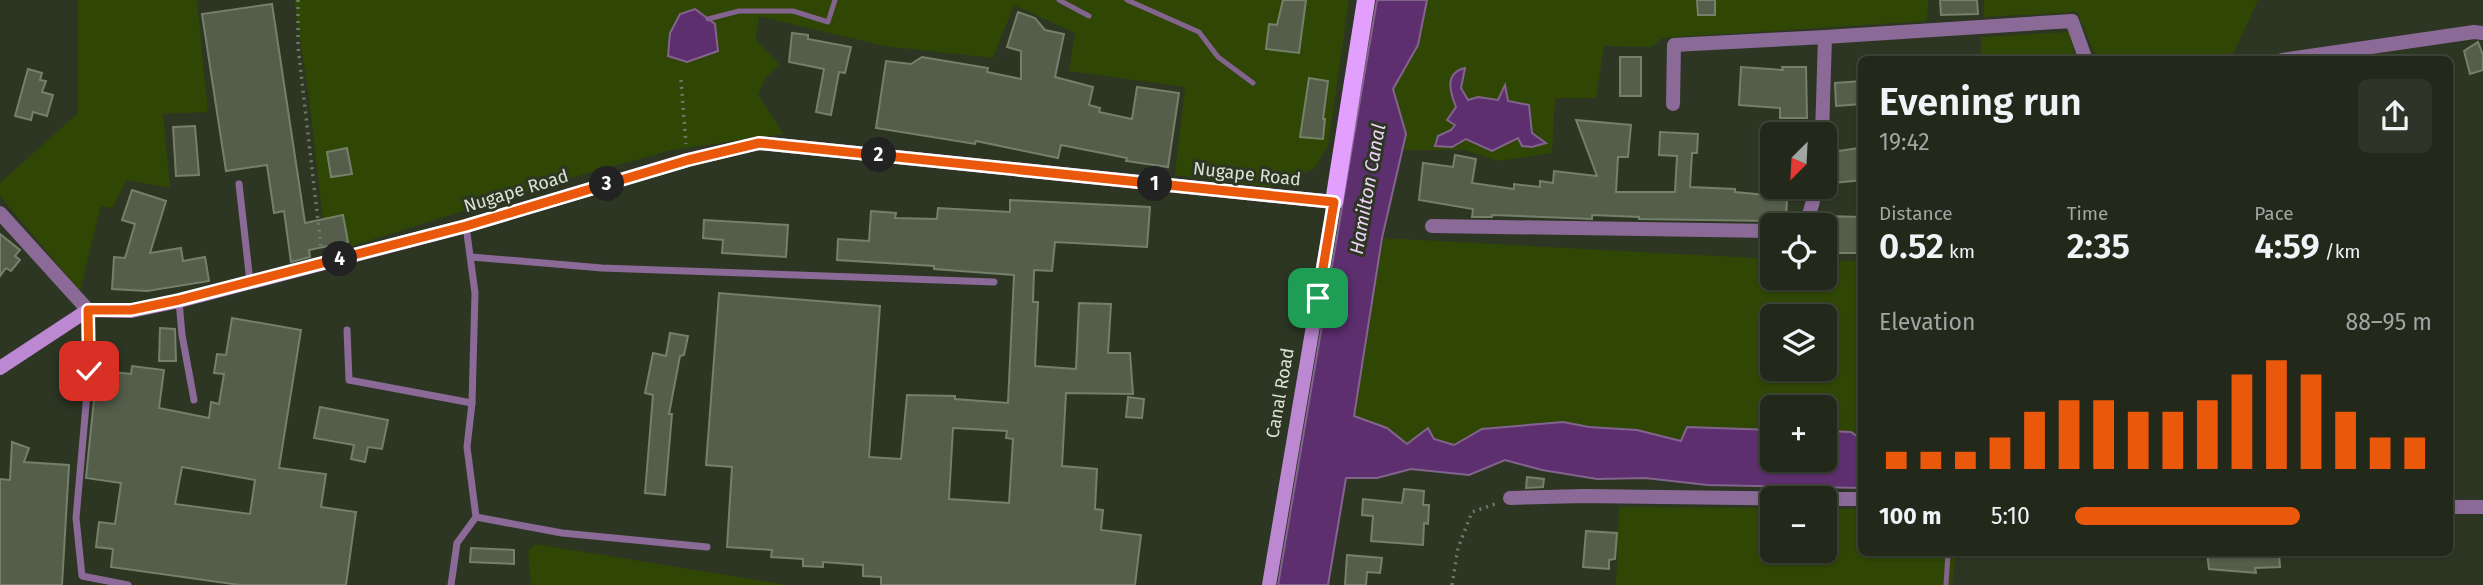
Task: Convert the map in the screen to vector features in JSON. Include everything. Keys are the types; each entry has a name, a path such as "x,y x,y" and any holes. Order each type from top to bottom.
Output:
{"main road":[{"name":"Canal Road","path":"1269,585 1366,0"},
{"name":"Nugape Road","path":"88,310 131,310 179,300 466,226 688,160 759,143 1334,202"},
{"path":"0,368 88,310"}],"street":[{"path":"1673,104 1674,45 2072,20 2085,56"},
{"path":"2309,56 2474,32 2483,33"},
{"path":"1822,122 1825,37"},
{"path":"0,213 88,310"},
{"path":"1432,226 1760,231"},
{"path":"1510,498 1584,496 1760,498"},
{"path":"1837,499 1858,499"},
{"path":"2453,507 2483,507"}],"lane":[{"path":"239,184 250,282"},
{"path":"451,585 457,543 476,517 467,447 475,293 466,226"},
{"path":"471,257 601,268 994,282"},
{"path":"179,300 182,335 194,400"},
{"path":"88,310 89,371 76,519 82,576 128,585"},
{"path":"347,330 349,380 471,403"},
{"path":"476,517 562,533 707,547"}],"path":[{"path":"298,0 298,47 324,263"},
{"path":"681,80 688,160"},
{"path":"1451,585 1458,548 1472,512 1510,498"}],"green space":[{"path":"78,0 197,0 208,112 163,114 170,188 127,180 112,208 101,206 80,291 0,196 0,183 78,113"},
{"path":"294,0 1349,0 1328,146 1314,169 1269,187 1175,175 1185,87 1069,71 1075,33 1014,5 993,58 884,46 759,16 756,40 780,65 767,76 758,94 783,134 672,150 552,183 327,254 308,90"},
{"path":"1427,0 1928,0 1927,21 1662,38 1652,47 1604,46 1596,98 1555,98 1552,153 1498,161 1466,150 1404,150 1406,134 1393,89 1418,45"},
{"path":"1984,0 2258,0 2232,56 2096,56 2077,12 1984,17"},
{"path":"2069,32 2075,56 1981,56 1981,37"},
{"path":"1382,238 1760,258 1760,290 1837,290 1837,261 1858,261 1858,437 1851,432 1837,431 1837,395 1760,395 1760,430 1687,427 1681,441 1637,430 1589,427 1563,422 1482,429 1454,445 1434,439 1428,428 1407,444 1387,428 1354,416"},
{"path":"1619,507 1760,508 1760,563 1837,563 1837,509 1858,509 1858,556 1956,556 1952,585 1616,585"},
{"path":"535,544 787,585 531,585 528,551"}],"water":[{"name":"Hamilton Canal","path":"1377,0 1427,0 1418,45 1393,89 1406,134 1382,238 1354,416 1387,428 1407,444 1428,428 1434,439 1454,445 1482,429 1563,422 1589,427 1637,430 1681,441 1687,427 1760,430 1760,472 1837,472 1837,431 1851,432 1858,437 1858,488 1708,485 1645,478 1597,479 1542,470 1505,460 1469,475 1411,469 1377,478 1346,478 1328,585 1278,585"},
{"path":"695,9 715,24 718,51 687,62 668,56 670,33 680,14"},
{"path":"1465,68 1461,88 1468,100 1478,97 1498,100 1505,85 1508,101 1529,105 1532,133 1546,143 1532,147 1522,146 1518,138 1492,151 1466,139 1452,147 1435,146 1438,136 1455,125 1447,120 1456,107 1450,84 1454,74"}],"building":[{"path":"1283,0 1306,0 1299,53 1266,49 1269,24 1277,25"},
{"path":"1697,0 1715,0 1715,15 1698,15"},
{"path":"1940,0 1977,0 1978,14 1941,15"},
{"path":"272,4 305,223 343,215 348,242 309,250 310,257 291,262 284,211 274,213 267,165 226,171 202,14"},
{"path":"1018,12 1035,18 1045,30 1064,34 1055,77 1093,87 1089,105 1100,108 1099,112 1132,119 1137,87 1179,93 1168,167 1126,161 1127,158 1061,145 1058,158 976,141 975,144 876,128 886,61 911,64 922,57 988,68 987,72 1021,79 1021,51 1007,47"},
{"path":"792,33 808,35 808,39 851,47 845,73 839,72 831,115 816,112 824,69 789,62"},
{"path":"2478,42 2483,55 2483,70 2470,74 2464,51"},
{"path":"1620,57 1641,57 1641,96 1620,96"},
{"path":"1741,67 1783,70 1782,67 1806,67 1807,118 1780,118 1780,108 1739,105"},
{"path":"28,69 42,73 40,80 46,81 42,92 53,95 47,116 33,112 31,120 15,116"},
{"path":"1309,78 1328,81 1323,139 1300,137"},
{"path":"1858,81 1858,104 1836,106 1835,83"},
{"path":"1576,120 1631,125 1628,157 1618,157 1616,192 1675,192 1677,156 1659,155 1660,132 1698,134 1697,153 1692,153 1690,187 1735,189 1735,192 1760,194 1760,200 1787,200 1786,213 1760,213 1760,221 1639,219 1592,215 1592,219 1492,215 1472,217 1473,209 1419,200 1423,163 1453,167 1455,155 1476,159 1472,183 1514,189 1514,184 1540,187 1540,181 1553,183 1554,171 1597,176"},
{"path":"195,126 199,175 176,176 173,127"},
{"path":"347,148 352,174 331,177 327,152"},
{"path":"1858,148 1858,180 1838,183 1838,151"},
{"path":"132,190 166,201 150,253 181,248 183,261 205,257 209,281 147,291 112,289 114,257 125,258 135,224 122,220"},
{"path":"1010,200 1150,207 1147,247 1055,242 1052,271 1034,270 1033,302 1038,302 1035,366 1076,369 1079,303 1111,304 1108,353 1130,353 1133,394 1066,393 1062,466 1097,469 1095,509 1103,510 1101,530 1141,535 1135,585 881,585 881,577 863,576 863,565 823,562 823,567 803,566 803,559 771,557 772,550 727,547 732,467 706,465 719,293 880,306 869,457 901,459 907,395 955,396 955,399 1008,403 1014,275 934,269 934,266 837,260 838,239 869,241 871,211 896,213 895,218 937,219 938,208 1010,212","holes":["953,428 1007,431 1006,438 1013,439 1009,503 949,499"]},
{"path":"1837,216 1858,217 1858,253 1837,253"},
{"path":"704,220 788,225 786,257 722,253 723,240 703,238"},
{"path":"0,234 20,250 15,256 20,260 11,271 6,268 0,276"},
{"path":"232,318 301,330 279,468 326,474 321,507 356,512 346,585 240,585 111,567 113,549 96,547 99,522 115,524 121,483 86,478 97,370 131,374 132,366 164,370 159,408 209,418 211,402 219,404 224,374 214,373 217,354 226,355","holes":["182,467 255,480 250,514 175,504"]},
{"path":"160,328 175,329 176,361 159,361"},
{"path":"670,333 688,336 684,355 680,356 669,414 672,414 665,495 645,493 653,395 645,393 653,353 666,356"},
{"path":"1128,397 1144,399 1142,418 1126,417"},
{"path":"320,407 388,420 382,449 368,447 365,462 351,459 354,445 314,438"},
{"path":"12,442 29,448 24,462 69,465 62,585 0,585 0,479 10,480"},
{"path":"1527,477 1544,479 1543,487 1526,488"},
{"path":"1404,489 1424,491 1423,505 1429,505 1428,524 1424,523 1423,545 1371,541 1373,516 1362,515 1363,499 1402,503"},
{"path":"1586,531 1617,533 1615,559 1609,560 1609,569 1583,567"},
{"path":"471,548 514,550 514,564 470,562"},
{"path":"1347,555 1382,558 1380,573 1367,572 1366,585 1345,585"},
{"path":"2207,556 2279,556 2280,567 2255,568 2256,573 2209,569"}],"waterway":[{"path":"708,19 739,11 793,11 828,22 835,0"},
{"path":"1059,0 1089,16"},
{"path":"1127,0 1199,32 1218,57 1253,83"},
{"path":"1946,585 1948,556"}],"route":[{"path":"89,371 88,310 131,310 179,300 466,226 688,160 759,143 1334,202 1318,298"}]}
